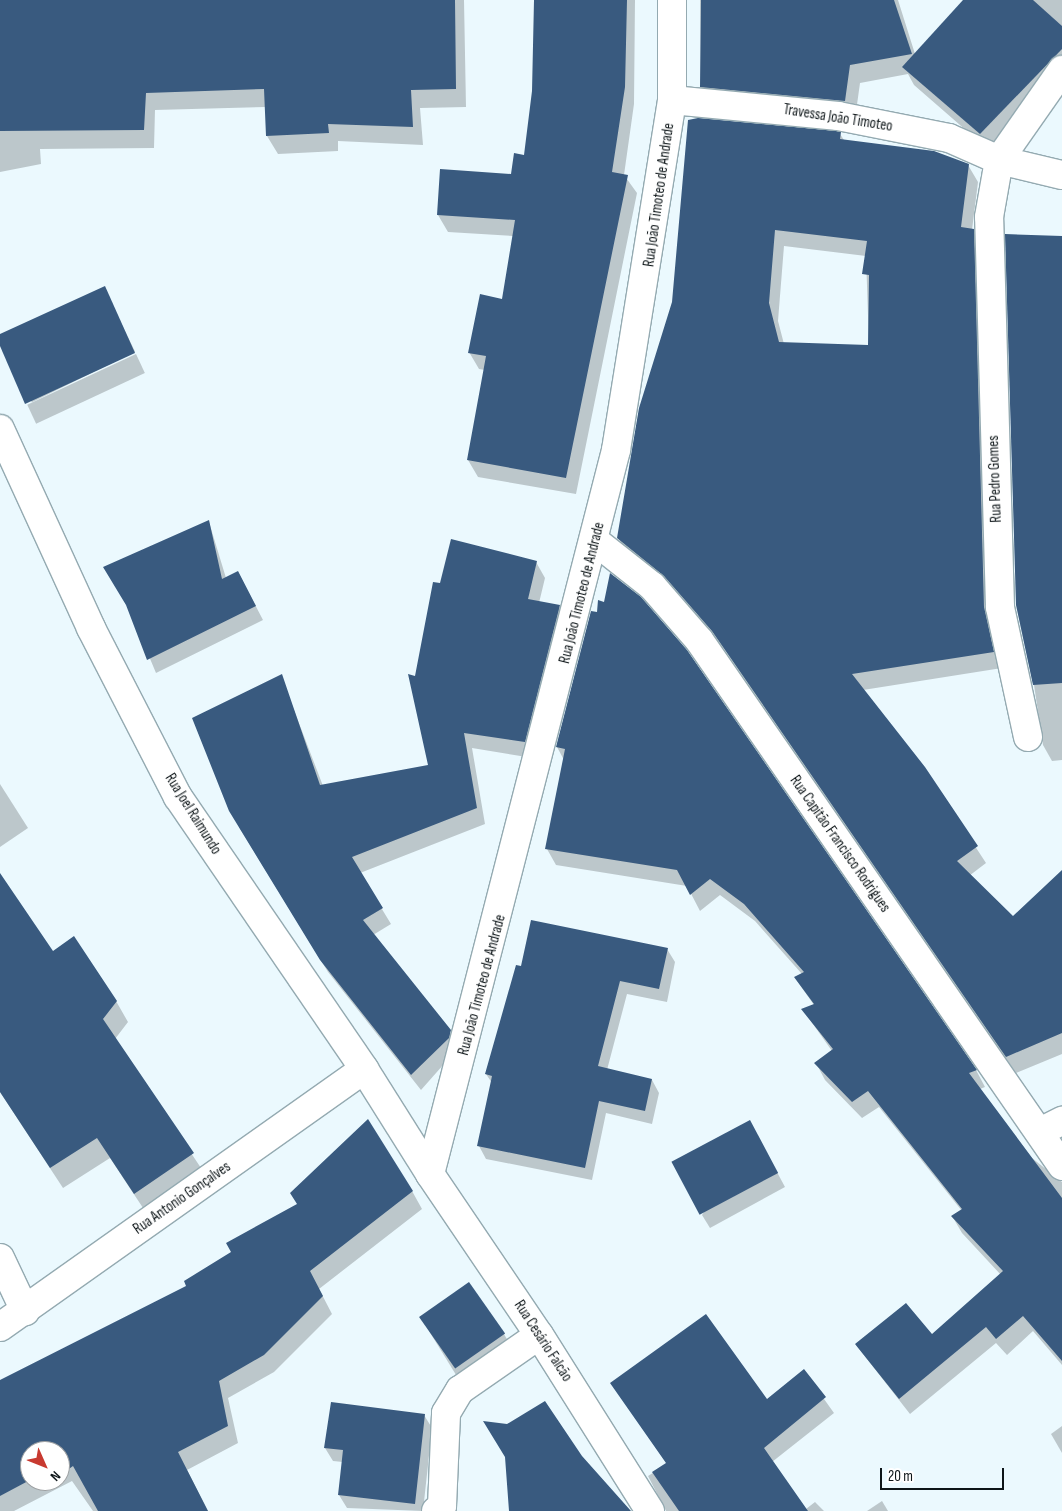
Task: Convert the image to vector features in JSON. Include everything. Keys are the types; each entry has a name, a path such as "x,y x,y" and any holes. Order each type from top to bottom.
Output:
{"street":[{"name":"Rua João Timoteo de Andrade","path":"430,1174 596,541 647,277 672,100 672,0"},
{"path":"999,160 1062,70"},
{"name":"Travessa João Timoteo","path":"672,100 838,116 949,138 999,160 1062,175"},
{"name":"Rua Pedro Gomes","path":"999,160 990,217 1000,607 1028,738"},
{"name":"Rua Joel Raimundo","path":"0,429 91,628 178,797 364,1069 430,1174"},
{"name":"Rua Capitão Francisco Rodrigues","path":"596,541 652,586 699,640 1051,1127 1062,1166"},
{"name":"Rua Antonio Gonçalves","path":"0,1327 364,1069"},
{"name":"Rua Cesário Falcão","path":"430,1174 540,1335 650,1511"},
{"path":"0,1258 25,1310"},
{"path":"436,1511 442,1506 446,1413 460,1390 540,1335"}],"building":[{"path":"0,0 455,0 456,89 411,90 413,127 328,124 329,133 266,136 264,89 146,93 144,130 0,131"},
{"path":"534,0 627,0 625,87 612,172 628,175 566,478 467,460 486,356 468,353 480,294 502,299 515,220 437,215 440,169 511,174 514,153 524,155 532,91"},
{"path":"701,0 894,0 912,54 850,65 845,101 700,87"},
{"path":"963,0 1033,0 1062,26 1062,49 980,134 902,67"},
{"path":"698,118 836,131 841,132 840,139 934,151 969,164 961,227 974,229 984,607 994,652 852,674 925,767 978,846 957,861 1013,916 1062,870 1062,1033 1006,1057 712,631 664,576 617,538 639,408 672,302 688,120","holes":["775,230 867,241 862,274 869,275 868,345 779,342 769,303"]},
{"path":"1005,234 1062,236 1062,683 1033,685 1016,605"},
{"path":"105,286 135,353 25,404 0,346 0,334"},
{"path":"209,520 222,579 238,571 256,606 147,660 126,605 103,567"},
{"path":"451,539 537,561 528,599 560,605 525,742 464,733 477,808 352,857 383,908 363,920 451,1030 449,1038 411,1075 320,960 229,811 192,718 282,674 320,785 428,765 408,674 415,676 433,582 440,583"},
{"path":"610,573 641,597 687,650 977,1070 969,1073 1062,1198 1062,1361 1023,1316 996,1339 986,1327 899,1399 855,1344 906,1303 932,1334 1003,1271 951,1216 962,1209 868,1091 852,1102 814,1063 833,1049 801,1009 814,1004 794,977 804,972 744,904 710,879 690,895 677,870 545,849 565,749 556,747 591,611 597,612 598,600 604,602"},
{"path":"0,873 53,951 74,936 117,1001 103,1019 194,1153 134,1194 97,1138 50,1168 0,1092"},
{"path":"531,920 668,948 659,989 620,981 598,1066 652,1079 645,1111 599,1101 585,1168 477,1146 492,1076 485,1074 516,965 521,966"},
{"path":"368,1119 413,1191 310,1271 323,1296 264,1355 219,1381 228,1426 178,1452 208,1511 98,1511 73,1466 70,1468 70,1441 20,1441 20,1485 0,1496 0,1380 186,1286 184,1281 231,1252 226,1243 297,1204 290,1193"},
{"path":"750,1120 778,1173 700,1215 671,1162"},
{"path":"469,1282 505,1334 455,1369 419,1317"},
{"path":"706,1314 767,1399 804,1369 826,1397 764,1448 808,1511 679,1511 652,1472 666,1463 610,1383"},
{"path":"545,1401 582,1456 631,1511 509,1511 505,1457 483,1421 507,1424"},
{"path":"331,1402 425,1414 415,1504 338,1495 343,1450 324,1448"}]}
